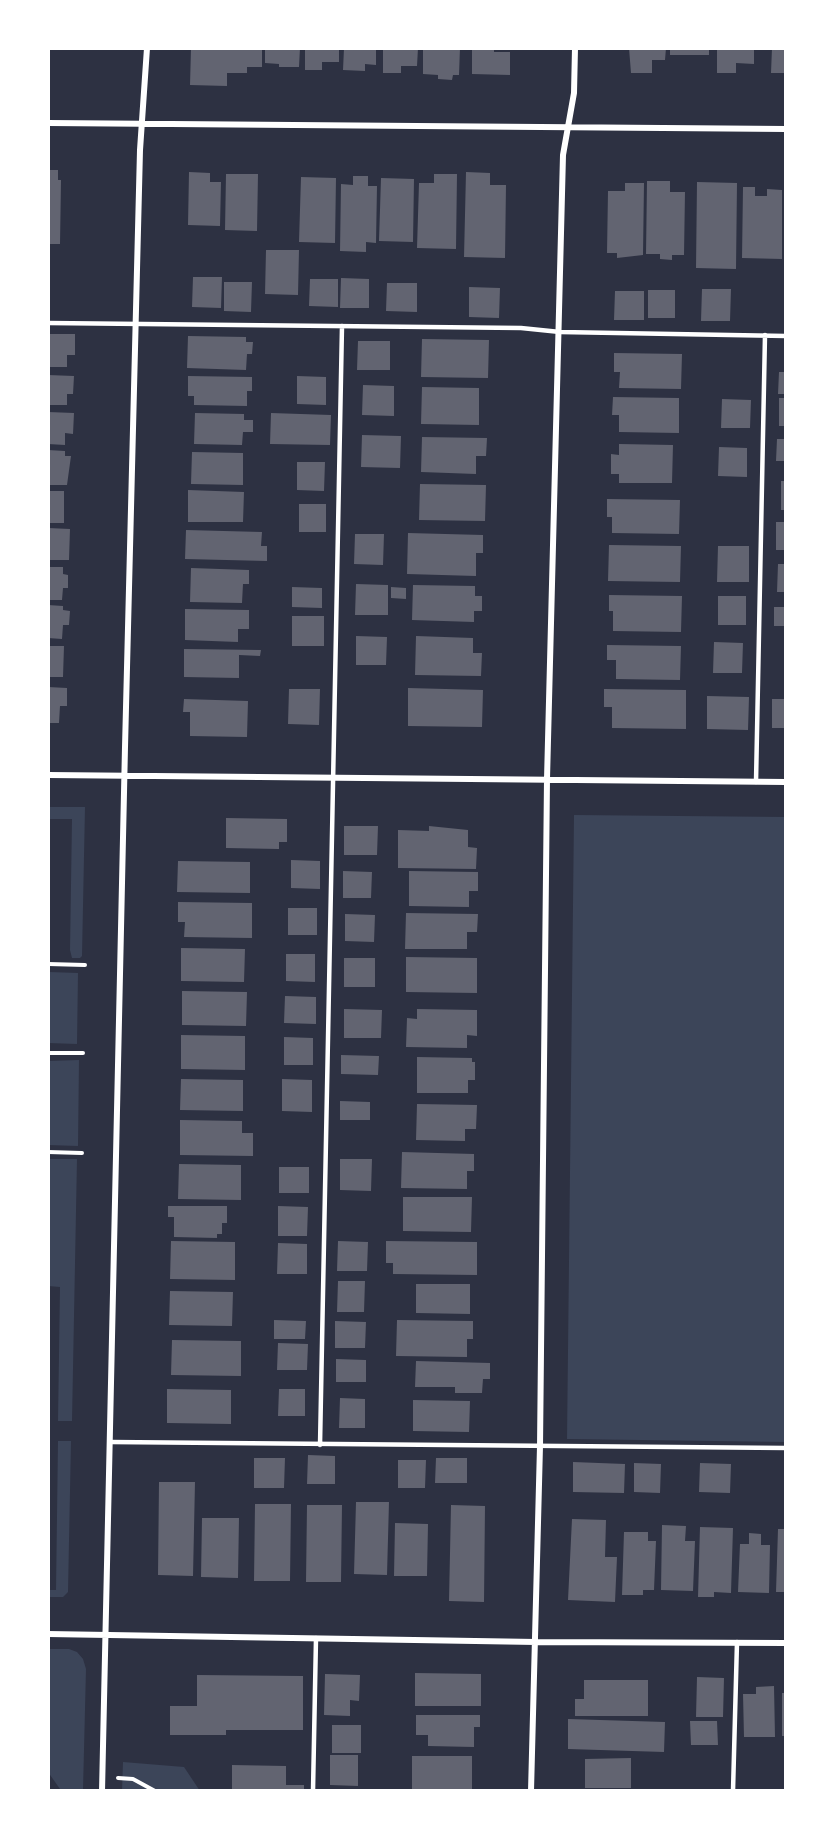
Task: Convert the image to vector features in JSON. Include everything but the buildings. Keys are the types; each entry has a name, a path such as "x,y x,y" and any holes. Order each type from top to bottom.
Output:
{"street":[{"path":"102,1791 124,776 136,324 147,48"},
{"path":"531,1791 540,1446 547,779 563,155 574,93 575,48"},
{"path":"48,123 786,129"},
{"path":"48,775 786,782"},
{"path":"48,1634 536,1642 786,1643"}],"lane":[{"path":"48,322 521,328 560,332 786,336"},
{"path":"320,1444 331,778 342,326"},
{"path":"756,782 765,335"},
{"path":"110,1442 786,1448"},
{"path":"313,1791 316,1638"},
{"path":"733,1791 737,1642"}],"path":[{"path":"48,964 85,965"},
{"path":"48,1053 83,1053"},
{"path":"48,1152 82,1153"},
{"path":"103,1778 133,1779 155,1791"}],"shaded area":[{"path":"48,807 85,807 82,956 80,958 72,958 70,950 72,819 48,819"},
{"path":"574,815 786,817 786,1442 567,1439"},
{"path":"49,972 78,973 77,1044 48,1043"},
{"path":"79,1060 78,1146 48,1145 48,1061"},
{"path":"48,1159 77,1159 72,1421 58,1421 60,1287 48,1286"},
{"path":"58,1441 71,1441 68,1592 63,1597 48,1597 48,1590 56,1590"},
{"path":"48,1649 69,1649 77,1652 83,1659 86,1669 83,1790 60,1789 48,1772"},
{"path":"123,1762 184,1767 200,1791 122,1791"}]}
